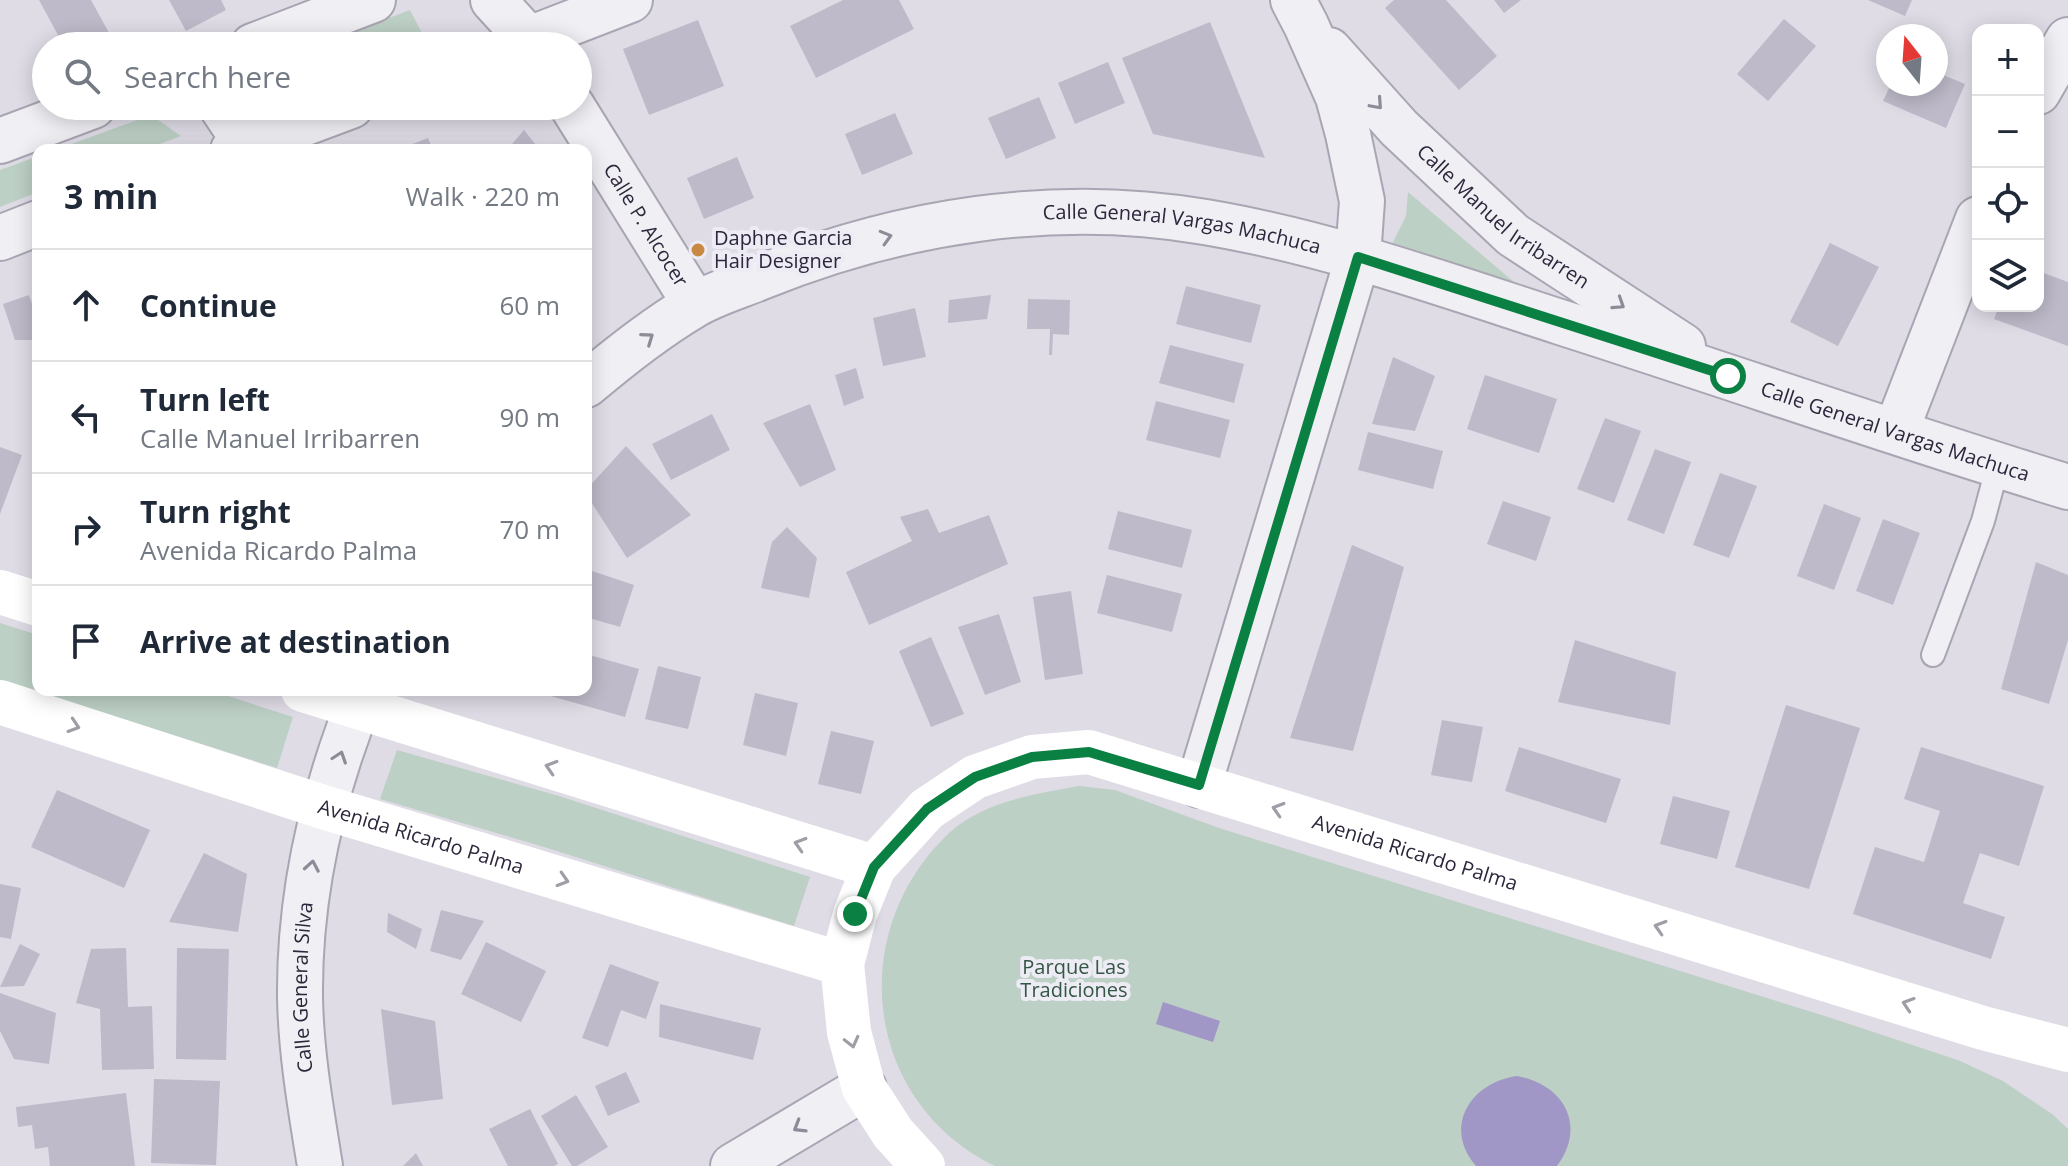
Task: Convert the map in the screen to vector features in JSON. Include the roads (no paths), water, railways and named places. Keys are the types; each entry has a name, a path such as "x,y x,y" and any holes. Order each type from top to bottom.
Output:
{"main road":[{"path":"0,592 32,602"},
{"path":"361,699 874,867"},
{"name":"Avenida Ricardo Palma","path":"0,702 323,807 842,964"},
{"name":"Avenida Ricardo Palma","path":"923,1166 893,1133 864,1088 849,1032 842,964 855,914 874,867 927,809 975,777 1032,757 1089,752 1983,1028 2068,1050"},
{"name":"Avenida Ricardo Palma","path":"1983,1028 2068,1083"}],"street":[{"path":"290,32 373,0"},
{"path":"493,0 516,32"},
{"path":"554,32 630,0"},
{"name":"Calle Manuel Irribarren","path":"1199,785 1358,257 1362,201 1348,134 1338,97 1300,12"},
{"name":"Calle Manuel Irribarren","path":"1300,12 1399,128 1513,235 1728,376"},
{"path":"2044,82 2068,40"},
{"path":"0,141 56,120"},
{"path":"227,120 239,144"},
{"path":"248,144 313,120"},
{"name":"Calle P. Alcocer","path":"581,120 695,304"},
{"name":"Calle General Vargas Machuca","path":"592,380 695,304 793,264 918,228 998,214 1077,212 1204,221 1358,257 2068,487"},
{"path":"0,238 32,225"},
{"path":"1896,431 1972,235"},
{"path":"323,807 361,699"},
{"name":"Calle General Silva","path":"320,1166 306,1082 300,997 306,902 323,807"},
{"path":"733,1166 864,1088"}],"lane":[{"path":"1933,655 1983,521 1998,465"}],"place":[{"name":"Daphne Garcia Hair Designer","path":"698,250"}],"park label":[{"name":"Parque Las Tradiciones","path":"1074,978"}]}
